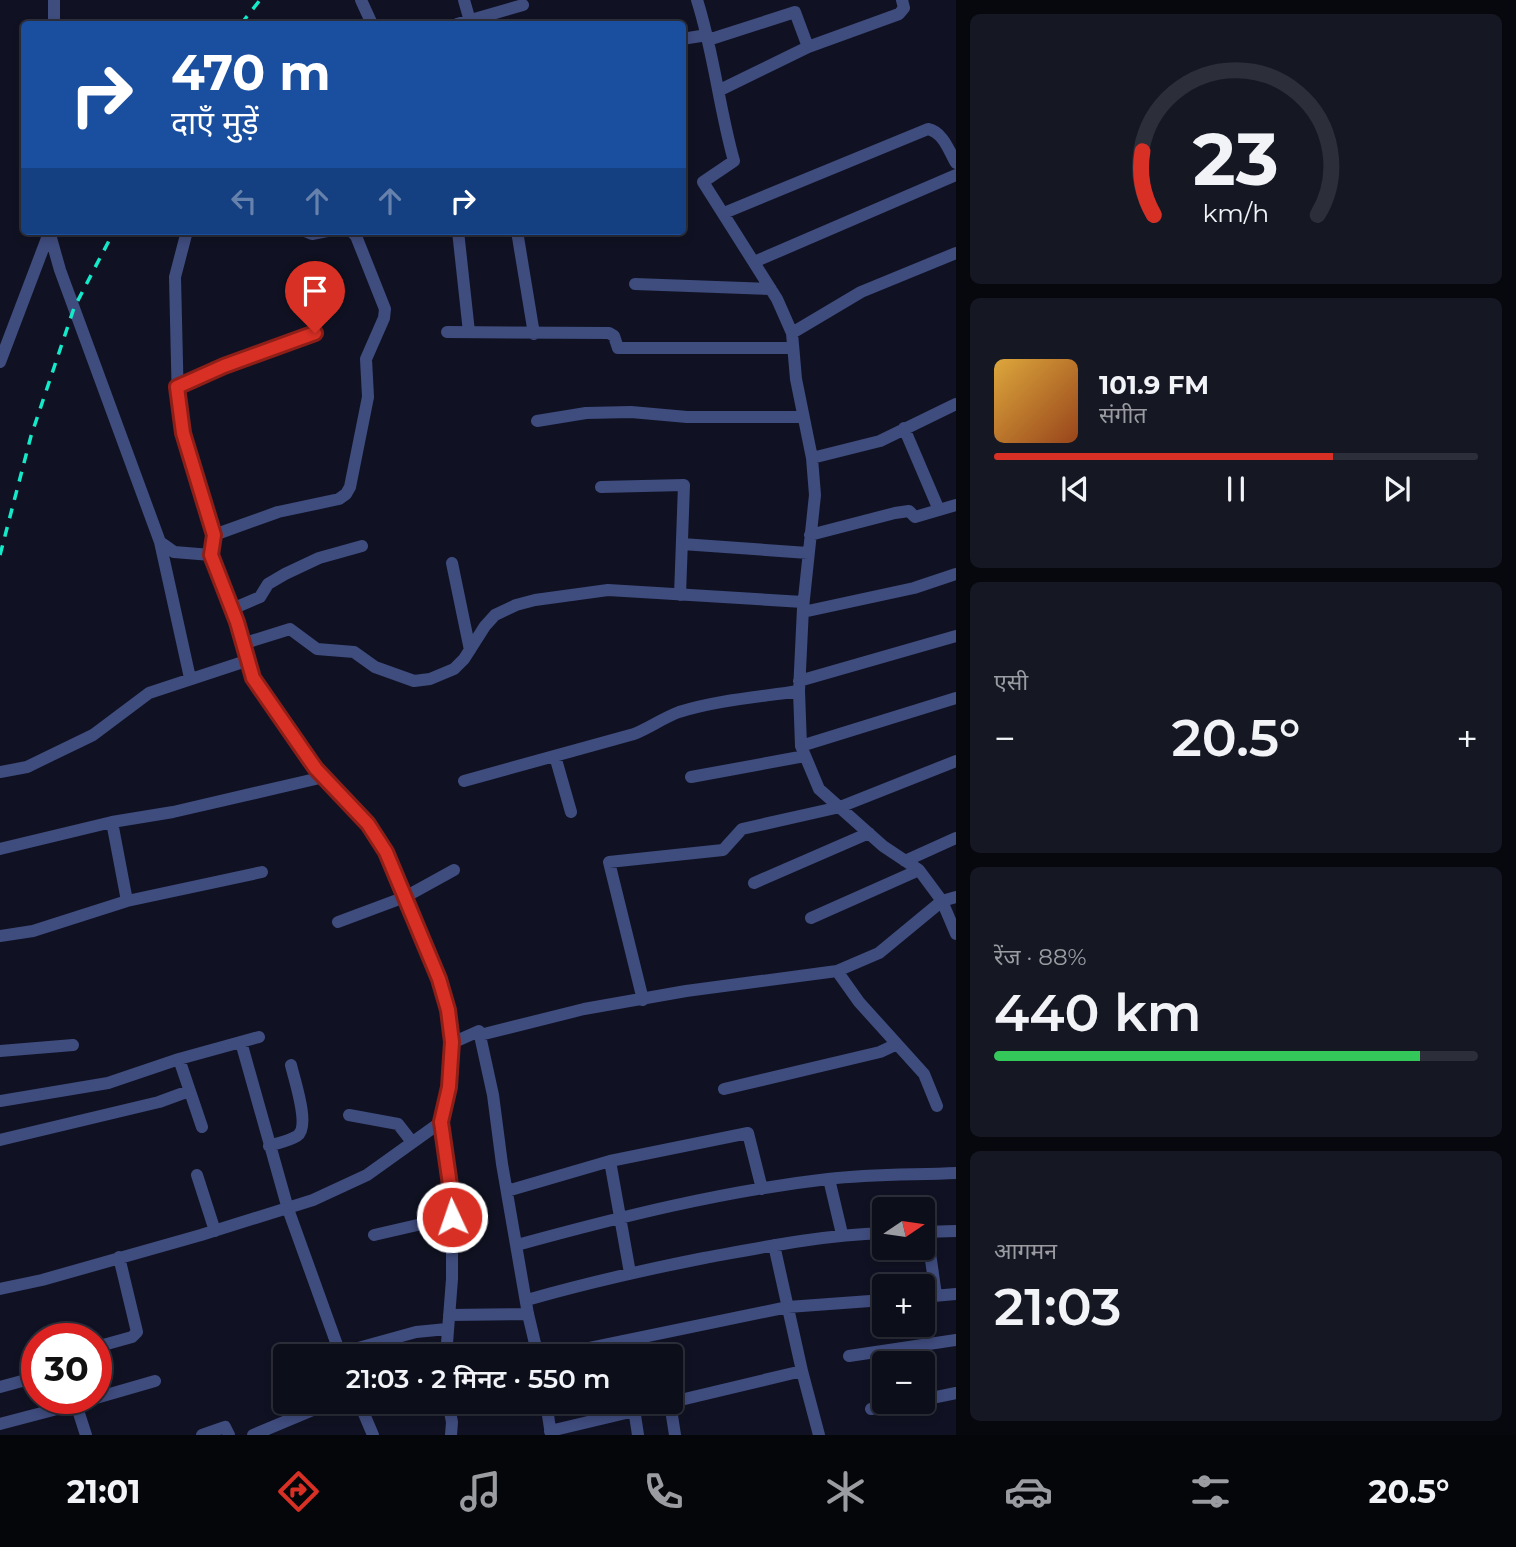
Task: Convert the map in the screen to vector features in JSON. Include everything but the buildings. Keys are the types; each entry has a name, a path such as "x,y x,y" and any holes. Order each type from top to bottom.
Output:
{"street":[{"path":"54,0 54,21"},
{"path":"361,0 371,21"},
{"path":"464,0 470,21 523,5"},
{"path":"697,0 708,37 734,161 703,182 771,289 792,333 802,417 812,458 815,495 807,553 799,686 803,751 819,789 869,833 919,870 942,901 956,934"},
{"path":"720,90 808,47 899,14 904,8 902,0"},
{"path":"686,39 708,37 795,12 808,47"},
{"path":"724,213 928,129 934,130 942,139 956,163"},
{"path":"754,262 956,176"},
{"path":"0,362 48,235"},
{"path":"50,235 60,270 160,542 190,678"},
{"path":"186,235 175,277 177,387 183,433 214,535 211,555 232,609 246,661 253,678 324,777 368,824 386,852 439,979 448,1010 452,1042 449,1087 441,1122 452,1199 452,1279 446,1344"},
{"path":"214,535 278,512 339,499 346,494 368,397 366,359 386,309 355,235"},
{"path":"458,235 469,332"},
{"path":"518,235 534,334"},
{"path":"792,333 861,292 956,253"},
{"path":"635,284 771,289"},
{"path":"447,332 610,333 614,336 618,348 793,348"},
{"path":"177,387 224,366 315,333"},
{"path":"812,458 880,441 956,404"},
{"path":"537,421 586,413 631,412 687,417 802,417"},
{"path":"904,428 939,510"},
{"path":"601,487 684,485 680,595"},
{"path":"810,535 895,513 909,511 915,517 956,505"},
{"path":"160,542 174,552 211,555"},
{"path":"682,544 807,553"},
{"path":"232,609 260,597 268,584 285,574 319,558 362,546"},
{"path":"452,563 470,650"},
{"path":"242,644 290,629 317,649 354,652 375,667 414,681 430,679 454,669 495,615 516,605 608,590 803,607 914,588 956,574"},
{"path":"464,781 634,734 676,713 799,686 956,636"},
{"path":"0,772 27,767 66,750 93,735 149,693 246,661"},
{"path":"691,777 803,751 956,698"},
{"path":"555,756 570,812"},
{"path":"643,1000 609,862 723,850 742,829 840,807 956,761"},
{"path":"0,849 324,777"},
{"path":"112,822 127,901"},
{"path":"754,883 824,855 869,833"},
{"path":"905,860 956,838"},
{"path":"338,922 405,897 454,870"},
{"path":"811,918 919,870"},
{"path":"0,936 33,931 127,901 262,872"},
{"path":"480,1035 584,1009 686,991 837,971 879,953 942,901 956,897"},
{"path":"837,971 859,1002 924,1074 937,1106"},
{"path":"452,1042 479,1031 493,1095 507,1191 535,1344"},
{"path":"0,1101 108,1083 179,1059 259,1037"},
{"path":"242,1042 288,1209 336,1344"},
{"path":"724,1089 880,1052 897,1044"},
{"path":"0,1051 73,1045"},
{"path":"179,1059 201,1128"},
{"path":"269,1146 298,1136 302,1131 301,1103 291,1065"},
{"path":"0,1140 159,1102 189,1091"},
{"path":"349,1115 389,1120 398,1124 412,1142"},
{"path":"0,1289 215,1231 313,1200 367,1175 441,1122"},
{"path":"507,1191 610,1161 748,1133 762,1189"},
{"path":"610,1161 630,1273"},
{"path":"517,1245 620,1217 762,1189 830,1179 956,1173"},
{"path":"197,1175 215,1231"},
{"path":"830,1179 842,1234"},
{"path":"374,1236 452,1217"},
{"path":"935,1232 956,1231"},
{"path":"527,1300 589,1282 774,1244 842,1234 872,1233"},
{"path":"774,1244 819,1435"},
{"path":"112,1343 132,1337 137,1332 119,1256"},
{"path":"929,1260 936,1295 956,1294"},
{"path":"609,1344 788,1307 872,1301"},
{"path":"449,1315 528,1314"},
{"path":"376,1344 416,1332 447,1329"},
{"path":"849,1356 956,1340"},
{"path":"683,1400 802,1371"},
{"path":"0,1387 21,1381"},
{"path":"112,1393 155,1381"},
{"path":"935,1398 956,1394"},
{"path":"0,1424 38,1414"},
{"path":"79,1414 86,1435"},
{"path":"253,1435 303,1414"},
{"path":"364,1414 373,1435"},
{"path":"450,1414 451,1435"},
{"path":"548,1414 550,1433 608,1414"},
{"path":"634,1414 638,1435"},
{"path":"672,1414 675,1435"},
{"path":"202,1435 225,1427 229,1435"}],"railway":[{"path":"243,21 260,0"},
{"path":"0,555 31,436 74,308 112,235"}],"route":[{"path":"315,333 224,366 177,387 178,406 183,433 214,535 211,555 237,622 253,678 316,769 368,824 386,852 439,979 448,1010 452,1042 449,1087 441,1122 452,1217"}]}
